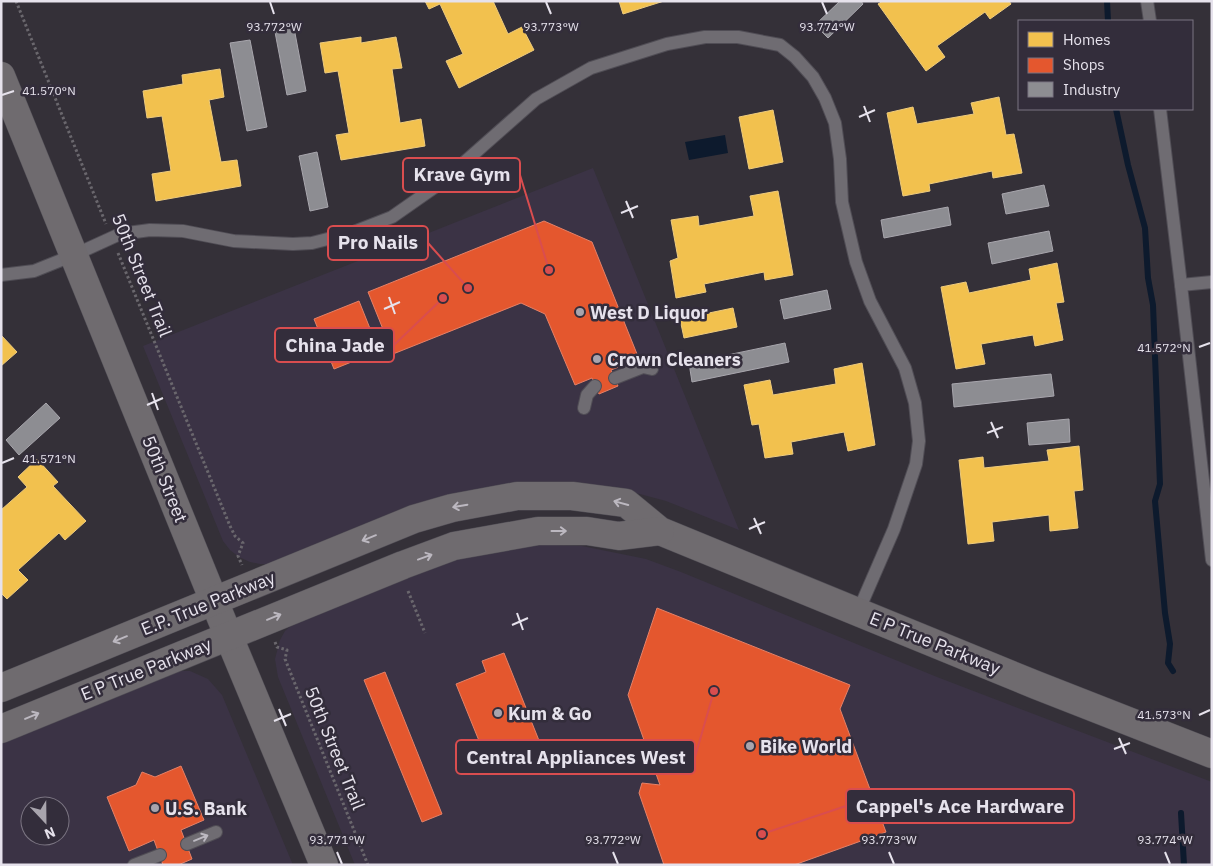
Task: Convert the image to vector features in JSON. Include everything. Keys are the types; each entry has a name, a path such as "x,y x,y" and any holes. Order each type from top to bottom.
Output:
{"main road":[{"name":"50th Street","path":"4,84 214,601 324,865"},
{"name":"E P True Parkway","path":"414,520 452,508 517,496 572,496 626,503 660,531 1212,754"},
{"name":"E.P. True Parkway","path":"1,688 414,520"},
{"name":"E P True Parkway","path":"1,728 454,546 538,531 587,531 619,536 660,531"}],"lane":[{"path":"1147,1 1150,20"},
{"path":"1,275 28,273 120,234 150,230 183,230 234,241 293,244 312,243 351,233 392,217 442,182 536,99 591,68 666,44 706,37 738,37 780,45 812,77 825,98 835,123 840,159 842,202 856,262 870,301 905,368 916,403 919,441 916,464 894,529 858,612"},
{"path":"1160,110 1207,484 1212,560"},
{"path":"1181,285 1212,282"},
{"path":"615,378 643,367 652,370"},
{"path":"584,408 587,395 595,386"},
{"path":"186,844 216,832"},
{"path":"134,865 160,855"}],"path":[{"name":"50th Street Trail","path":"16,1 230,526 235,536 243,543 238,556"},
{"path":"408,591 425,633"},
{"name":"50th Street Trail","path":"277,647 287,650 285,659 288,670 368,865"}],"shaded area":[{"path":"593,168 739,530 666,501 636,493 606,487 514,484 452,495 271,564 250,562 230,550 223,541 143,346"},
{"path":"527,545 582,546 646,559 937,677 1212,782 1212,865 355,865 278,677 275,659 280,640 285,631 294,623 457,558"},
{"path":"180,671 190,671 208,679 222,695 293,865 1,865 1,742"}],"water":[{"path":"725,135 728,153 689,160 685,142"}],"building: Homes":[{"path":"425,1 493,1 508,34 522,27 534,50 459,88 446,61 463,54 440,4 429,9"},
{"path":"619,1 664,1 623,14"},
{"path":"883,1 1009,1 1011,4 990,19 985,12 937,46 945,57 926,71 878,4"},
{"path":"361,37 361,43 396,37 402,68 392,69 400,123 421,119 425,146 341,160 336,135 349,133 338,71 325,73 320,43"},
{"path":"220,69 224,97 209,100 221,162 237,160 241,186 156,201 152,174 171,171 162,116 147,118 143,91 183,84 182,75"},
{"path":"999,97 1006,135 1014,134 1022,173 993,178 992,171 929,184 930,191 903,196 887,113 913,107 917,124 974,114 971,103"},
{"path":"773,110 783,162 749,169 739,117"},
{"path":"778,191 793,275 765,280 764,272 704,284 706,292 676,298 670,261 678,258 671,220 698,216 699,226 754,216 750,196"},
{"path":"1057,263 1064,302 1056,303 1063,340 1035,346 1033,335 981,344 985,364 956,369 941,287 966,282 969,293 1031,280 1029,269"},
{"path":"733,308 737,327 684,338 680,319"},
{"path":"1,335 17,352 1,366"},
{"path":"862,363 875,445 848,451 844,432 791,442 793,454 765,458 759,424 752,425 744,385 770,380 773,395 836,384 834,369"},
{"path":"1079,446 1083,490 1074,491 1078,528 1050,531 1049,515 992,522 994,541 968,544 959,460 983,457 984,468 1049,461 1047,450"},
{"path":"37,459 58,482 53,486 86,521 65,540 59,533 18,570 28,580 7,599 1,593 1,510 27,487 18,477"}],"building: Shops":[{"path":"544,221 592,242 639,359 611,370 618,386 599,394 592,378 575,385 545,314 521,303 393,354 368,292"},
{"path":"359,301 379,351 334,369 314,319"},
{"name":"Bike World","path":"657,608 850,685 840,709 886,832 794,865 664,865 639,793 642,783 660,785 628,695"},
{"name":"Kum & Go","path":"504,653 540,743 488,763 456,684 486,672 482,661"},
{"path":"385,672 442,814 422,822 364,680"},
{"name":"U.S. Bank","path":"181,766 204,820 181,830 192,859 178,865 163,865 154,840 129,851 107,797 136,785 142,772 155,777"}],"building: Industry":[{"path":"840,1 861,1 863,4 828,38 815,25"},
{"path":"294,28 306,91 287,95 275,32"},
{"path":"250,40 267,127 247,131 230,43"},
{"path":"317,152 328,207 310,211 299,156"},
{"path":"1044,185 1049,206 1006,214 1002,194"},
{"path":"948,207 951,225 884,238 881,220"},
{"path":"1049,231 1053,251 992,264 988,243"},
{"path":"827,290 831,309 784,319 780,300"},
{"path":"785,343 789,362 692,382 689,363"},
{"path":"1051,374 1054,396 954,407 952,384"},
{"path":"46,403 60,418 19,455 6,440"},
{"path":"1069,419 1070,442 1029,445 1027,423"}],"waterway":[{"path":"1107,1 1108,20"},
{"path":"1116,110 1128,165 1145,228 1148,278 1153,305 1160,484 1155,501 1165,613 1170,644 1168,663 1173,671"},
{"path":"1181,813 1184,865"}],"place":[{"name":"Krave Gym","path":"549,270"},
{"name":"Pro Nails","path":"468,288"},
{"name":"China Jade","path":"443,298"},
{"name":"West D Liquor","path":"580,312"},
{"name":"Crown Cleaners","path":"597,359"},
{"name":"Central Appliances West","path":"714,691"},
{"name":"Kum & Go","path":"498,713"},
{"name":"Bike World","path":"750,746"},
{"name":"U.S. Bank","path":"155,808"},
{"name":"Cappel's Ace Hardware","path":"762,834"}]}
